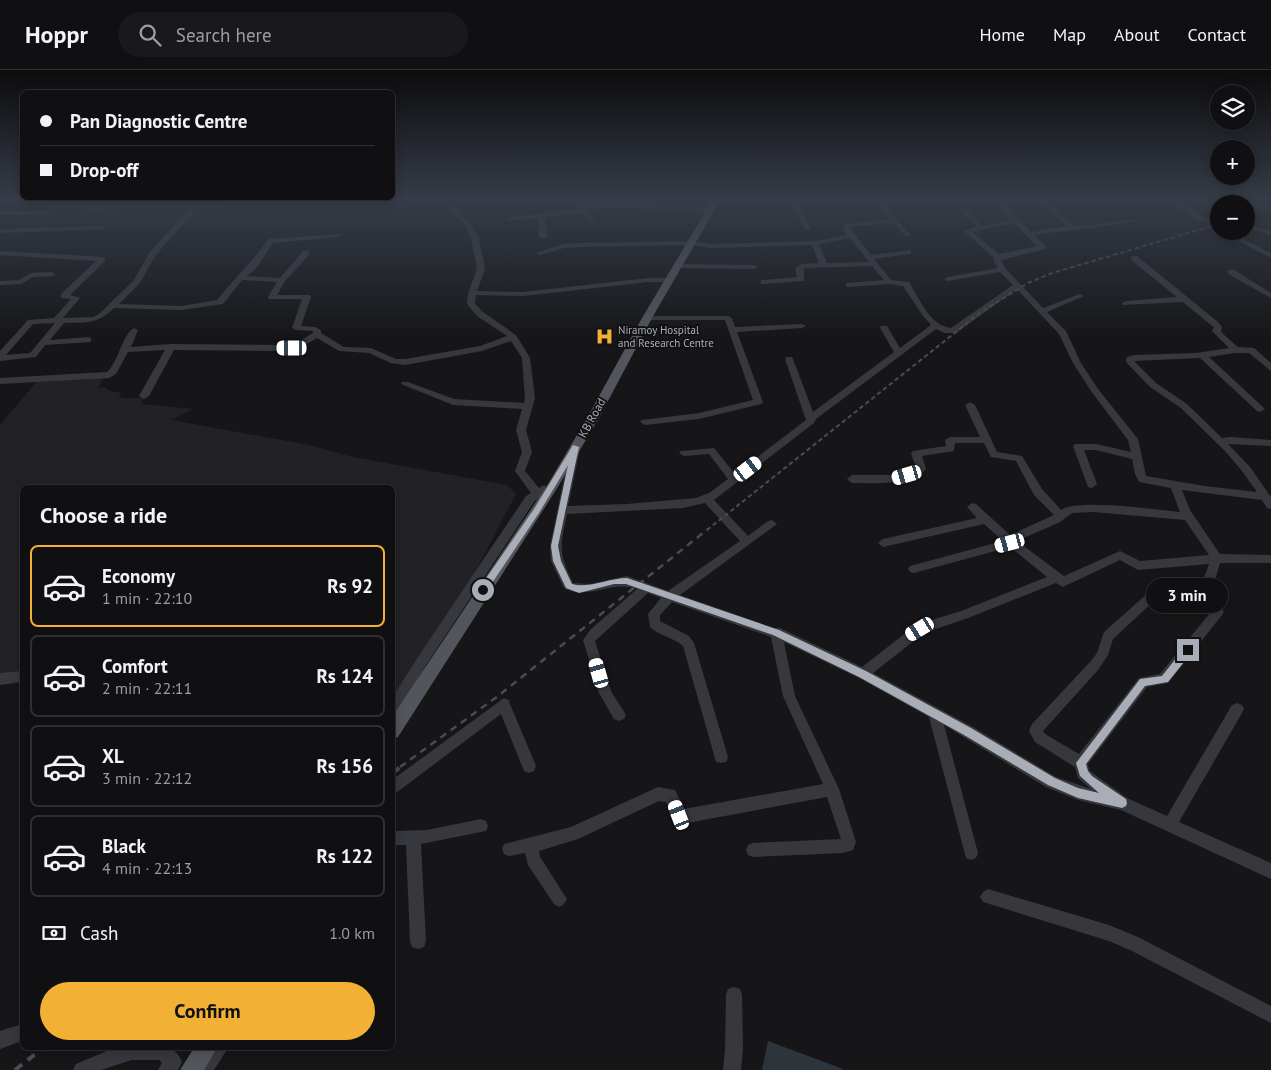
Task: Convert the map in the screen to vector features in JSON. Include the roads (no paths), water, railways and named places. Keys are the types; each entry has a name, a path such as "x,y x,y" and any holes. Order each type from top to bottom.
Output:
{"main road":[{"name":"KB Road","path":"395,727 505,556 552,487 689,246"},
{"path":"191,1070 205,1050"}],"street":[{"path":"0,357 29,323 98,319 137,281 152,255 160,246"},
{"path":"112,306 176,308 212,305 222,300 240,278 254,265 267,246"},
{"path":"476,246 481,269 470,301 473,306 513,337 524,353 528,364 529,406 521,430 527,452 520,471 538,494"},
{"path":"540,253 568,246"},
{"path":"710,246 723,246"},
{"path":"815,246 824,266"},
{"path":"860,246 889,282"},
{"path":"984,246 998,257"},
{"path":"998,257 1042,247 1041,246"},
{"path":"1252,246 1271,256"},
{"path":"764,282 801,280 800,267 873,261 908,252"},
{"path":"0,253 102,259 65,294 64,296 76,298 44,343 33,355 0,357"},
{"path":"306,253 282,280 272,297 307,297 296,328 315,329 317,334 342,348 371,351 405,362 482,348 513,337"},
{"path":"998,257 996,260 1002,268 1063,333 1077,363 1095,391 1132,439 1140,474 1143,479 1268,501"},
{"path":"1134,258 1217,326 1218,334 1234,350"},
{"path":"678,266 754,267"},
{"path":"948,279 1002,268"},
{"path":"1231,272 1271,296"},
{"path":"0,282 21,282 30,275 51,274"},
{"path":"240,278 282,280"},
{"path":"472,293 523,294 648,280 670,280"},
{"path":"850,285 889,282 906,284 936,325 946,331 953,330 1017,285"},
{"path":"1042,311 1059,304 1063,300 1080,296"},
{"path":"1126,303 1185,300"},
{"path":"645,422 699,416 758,402 729,320 724,318 647,318"},
{"path":"563,510 626,508 707,499 805,427 811,418 936,325"},
{"path":"732,330 802,326"},
{"path":"884,328 898,352"},
{"path":"0,381 108,374 113,372 134,330"},
{"path":"125,350 171,347 295,348 317,334"},
{"path":"44,343 88,340"},
{"path":"144,396 171,347"},
{"path":"1268,501 1246,469 1220,442 1184,406 1153,386 1130,361 1134,358 1202,355 1234,350 1250,350 1271,368"},
{"path":"1202,355 1260,409"},
{"path":"788,360 811,418"},
{"path":"405,384 453,402 529,406"},
{"path":"970,405 994,455 1016,456 1020,459 1038,492 1062,516"},
{"path":"852,479 888,480 918,472 921,469 916,453 951,449 950,440 986,440"},
{"path":"1220,442 1230,440 1267,443 1271,451"},
{"path":"1092,484 1078,446 1091,446 1137,457"},
{"path":"575,447 556,537 555,554 564,580 569,586 579,590 620,580 647,587 776,632 863,674 1051,782 1078,793 1122,803 1271,871"},
{"path":"684,453 711,450 734,479"},
{"path":"1081,763 1143,682 1164,679 1217,616 1218,612 1207,600 1205,594 1216,559 1206,539 1189,516 1176,486"},
{"path":"395,705 426,654 530,500 544,489 552,487"},
{"path":"707,499 747,542"},
{"path":"972,507 1009,542 1060,581 1067,582 1120,555 1138,566 1216,559 1271,559"},
{"path":"914,569 1009,542 1062,516 1066,510 1075,508 1189,516"},
{"path":"884,543 985,520"},
{"path":"721,758 688,643 680,636 657,627 654,623 654,614 670,596 772,524"},
{"path":"863,674 920,629 964,615 1056,578"},
{"path":"619,715 605,693 590,640 594,634 647,587"},
{"path":"1122,803 1089,779 1083,773 1081,763 1040,738 1036,731 1094,666 1112,632 1152,596"},
{"path":"753,850 848,845 849,838 832,789 789,696 776,632"},
{"path":"0,679 20,677"},
{"path":"395,787 504,704 529,766"},
{"path":"1170,824 1237,709"},
{"path":"935,714 971,853"},
{"path":"509,849 573,834 658,794 670,795 679,815 682,817 832,789"},
{"path":"395,838 413,839 481,826"},
{"path":"413,839 418,941"},
{"path":"531,845 533,860 559,899"},
{"path":"988,897 1108,933 1138,945 1271,1014"},
{"path":"732,1070 734,995"},
{"path":"0,1040 20,1033"},
{"path":"82,1070 110,1056 136,1050"},
{"path":"148,1050 164,1052 173,1062 167,1070"},
{"path":"204,1070 218,1050"}],"railway":[{"path":"707,530 981,312 1028,283 1052,273 1145,246"},
{"path":"400,767 498,696 708,529"},
{"path":"395,771 402,766"},
{"path":"15,1070 40,1050"}],"place":[{"name":"Niramoy Hospital and Research Centre","path":"604,336"}]}
